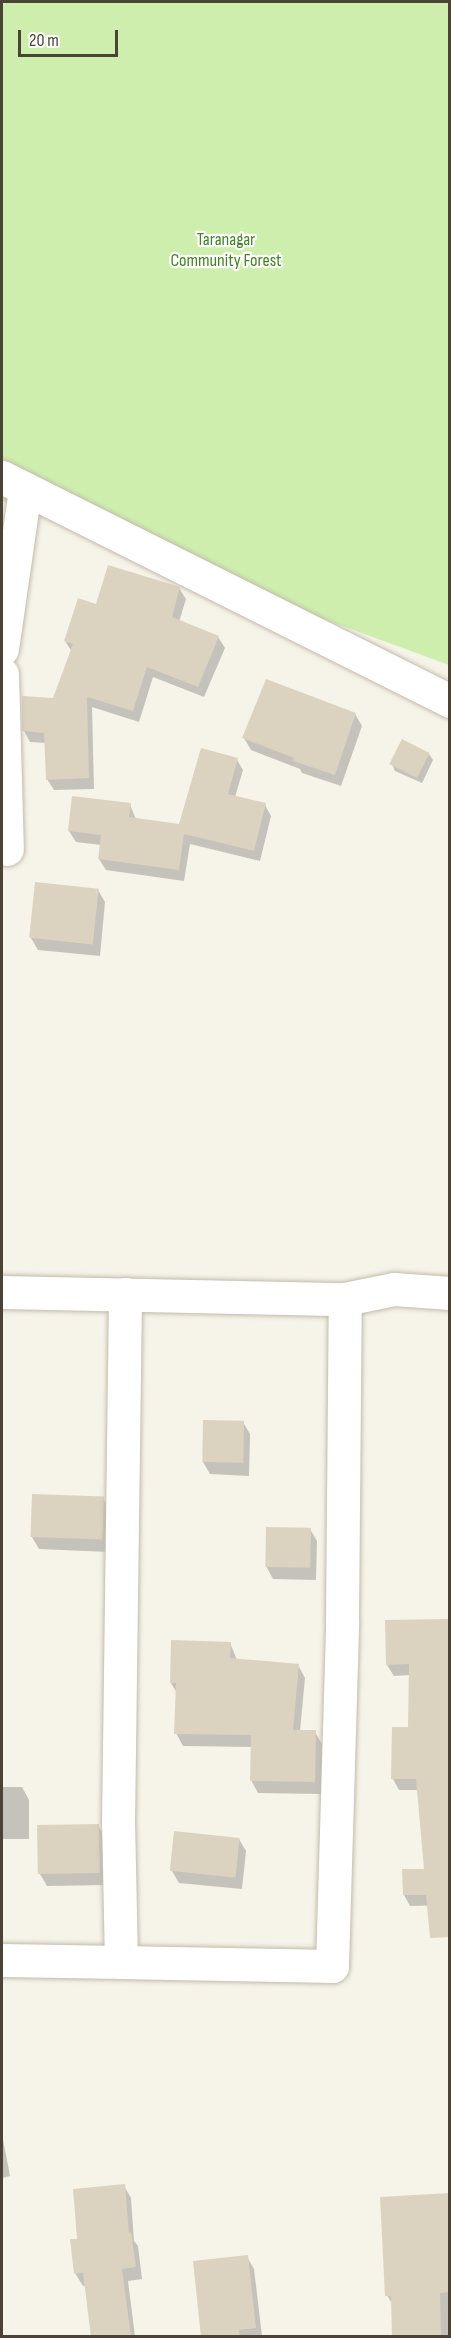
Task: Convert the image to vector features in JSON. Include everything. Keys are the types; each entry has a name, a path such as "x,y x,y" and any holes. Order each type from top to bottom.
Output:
{"street":[{"path":"2,648 13,483 450,701"},
{"path":"2,674 7,849"},
{"path":"2,1292 345,1299 394,1289 450,1293"},
{"path":"121,1962 118,1824 125,1294"},
{"path":"2,1960 332,1966 342,1621 345,1299"}],"green space":[{"name":"Taranagar Community Forest","path":"2,2 449,2 449,665 2,501"}],"building":[{"path":"108,565 180,587 172,617 219,636 198,687 147,667 133,711 87,697 89,778 46,780 44,733 22,731 22,696 53,698 73,644 64,641 78,598 96,604"},
{"path":"266,679 356,713 335,775 293,761 294,758 242,738"},
{"path":"402,739 430,753 417,778 389,764"},
{"path":"201,748 238,758 228,794 266,803 254,851 184,834 179,870 98,859 101,835 68,831 72,796 131,803 129,817 179,824"},
{"path":"35,882 99,889 93,944 29,938"},
{"path":"203,1420 244,1421 243,1463 202,1462"},
{"path":"32,1494 104,1497 102,1539 30,1537"},
{"path":"266,1527 311,1528 310,1568 265,1567"},
{"path":"449,1619 450,1937 430,1938 426,1895 403,1895 402,1869 424,1869 416,1779 391,1779 392,1727 408,1727 409,1664 386,1665 385,1620"},
{"path":"171,1640 231,1642 230,1658 299,1664 293,1730 316,1730 315,1782 250,1781 251,1735 174,1734 176,1683 170,1683"},
{"path":"99,1824 100,1873 38,1874 37,1825"},
{"path":"174,1831 240,1838 235,1878 170,1871"},
{"path":"125,2184 129,2233 131,2232 136,2267 122,2269 131,2337 91,2337 83,2273 74,2274 70,2239 77,2239 73,2189"},
{"path":"450,2193 450,2292 440,2293 441,2337 392,2337 391,2296 385,2296 380,2197"},
{"path":"248,2255 256,2328 239,2330 240,2337 201,2337 193,2261"}]}
